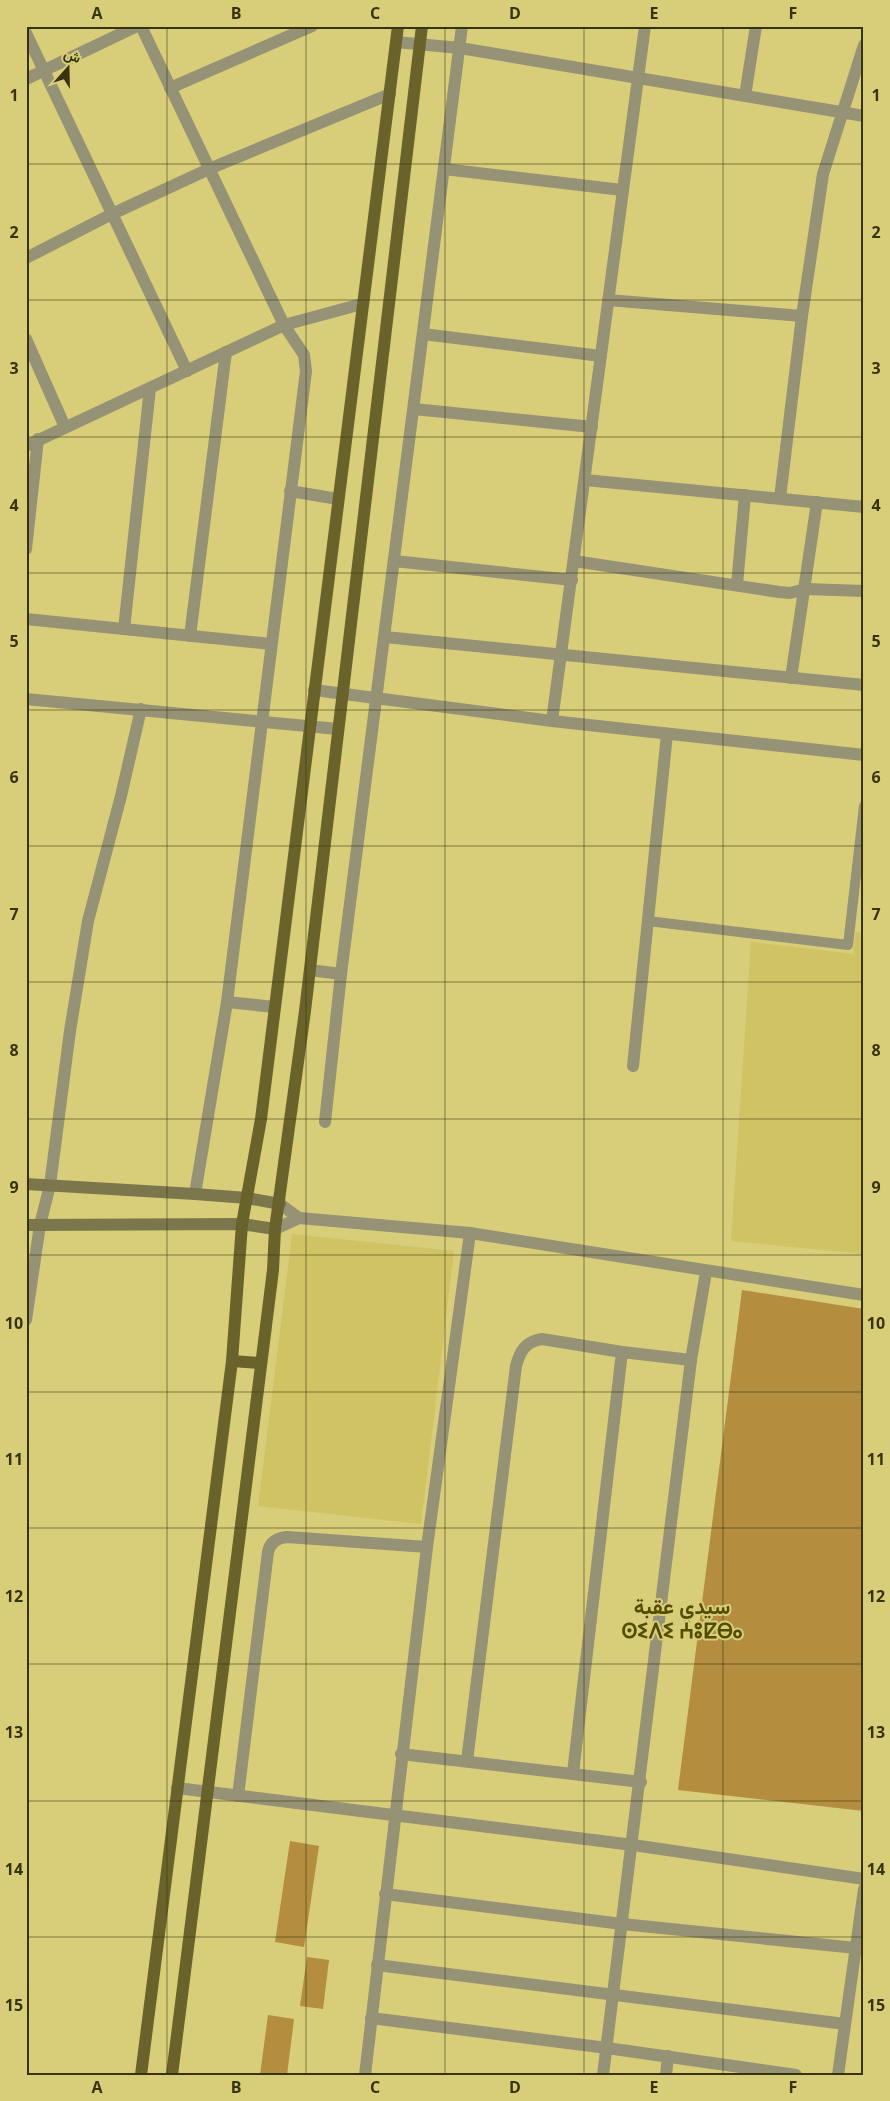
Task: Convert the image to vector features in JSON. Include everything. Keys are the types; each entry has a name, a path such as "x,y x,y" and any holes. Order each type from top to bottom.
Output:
{"main road":[{"path":"142,2075 232,1361 242,1224 260,1119 398,26"},
{"path":"172,2075 273,1270 275,1229 280,1204 310,970 422,26"},
{"path":"26,1184 247,1198 280,1204"},
{"path":"26,1225 242,1224 275,1229"},
{"path":"232,1361 261,1364"}],"street":[{"path":"26,79 137,26"},
{"path":"141,26 284,325 304,355 306,371 226,1002 194,1194"},
{"path":"170,88 312,26"},
{"path":"325,1122 341,974 462,26"},
{"path":"552,721 645,26"},
{"path":"745,96 756,26"},
{"path":"26,33 186,371"},
{"path":"396,42 460,48 638,76 864,116"},
{"path":"780,498 802,316 823,174 864,45"},
{"path":"26,258 112,214 209,169 390,94"},
{"path":"444,169 622,190"},
{"path":"608,300 802,316"},
{"path":"26,446 284,325 362,304"},
{"path":"423,334 600,356"},
{"path":"26,339 65,427"},
{"path":"190,636 226,352"},
{"path":"124,628 150,388"},
{"path":"414,409 592,427"},
{"path":"26,549 38,439"},
{"path":"585,480 864,506"},
{"path":"290,491 338,499"},
{"path":"737,585 745,495"},
{"path":"791,678 806,589 817,502"},
{"path":"394,561 572,580"},
{"path":"574,561 790,593 806,589 864,590"},
{"path":"26,619 271,644"},
{"path":"385,637 864,685"},
{"path":"314,690 552,721 864,755"},
{"path":"26,699 141,708 338,729"},
{"path":"26,1320 40,1225 50,1185 70,1031 88,921 121,796 141,708"},
{"path":"633,1066 666,734"},
{"path":"310,970 341,974"},
{"path":"226,1002 274,1007"},
{"path":"280,1204 299,1218"},
{"path":"275,1229 299,1218 470,1234 864,1295"},
{"path":"365,2075 401,1754 470,1234"},
{"path":"603,2075 633,1845 691,1360 706,1272"},
{"path":"467,1762 516,1366 520,1353 533,1341 542,1339 622,1352 691,1360"},
{"path":"573,1773 622,1352"},
{"path":"238,1796 268,1552 271,1544 277,1539 288,1537 427,1547"},
{"path":"401,1754 640,1782"},
{"path":"177,1788 633,1845 864,1879"},
{"path":"838,2075 864,1889"},
{"path":"385,1894 622,1924 856,1948"},
{"path":"377,1965 845,2024"},
{"path":"371,2018 668,2056 796,2075"},
{"path":"666,2075 668,2056"}],"lane":[{"path":"648,921 848,945 864,806"}],"shaded area":[{"path":"856,932 864,933 864,1254 731,1241 751,942 853,954"},
{"path":"292,1234 454,1251 421,1524 258,1506"}],"building":[{"path":"742,1290 864,1309 864,1811 678,1790"},
{"path":"290,1841 319,1846 304,1947 275,1942"},
{"path":"307,1957 329,1960 323,2009 300,2006"},
{"path":"268,2015 294,2019 287,2075 260,2075"}],"district":[{"name":"سيدي عقبة ⵙⵉⴷⵉ ⵄⵓⵇⴱⴰ","path":"682,1619"}]}
